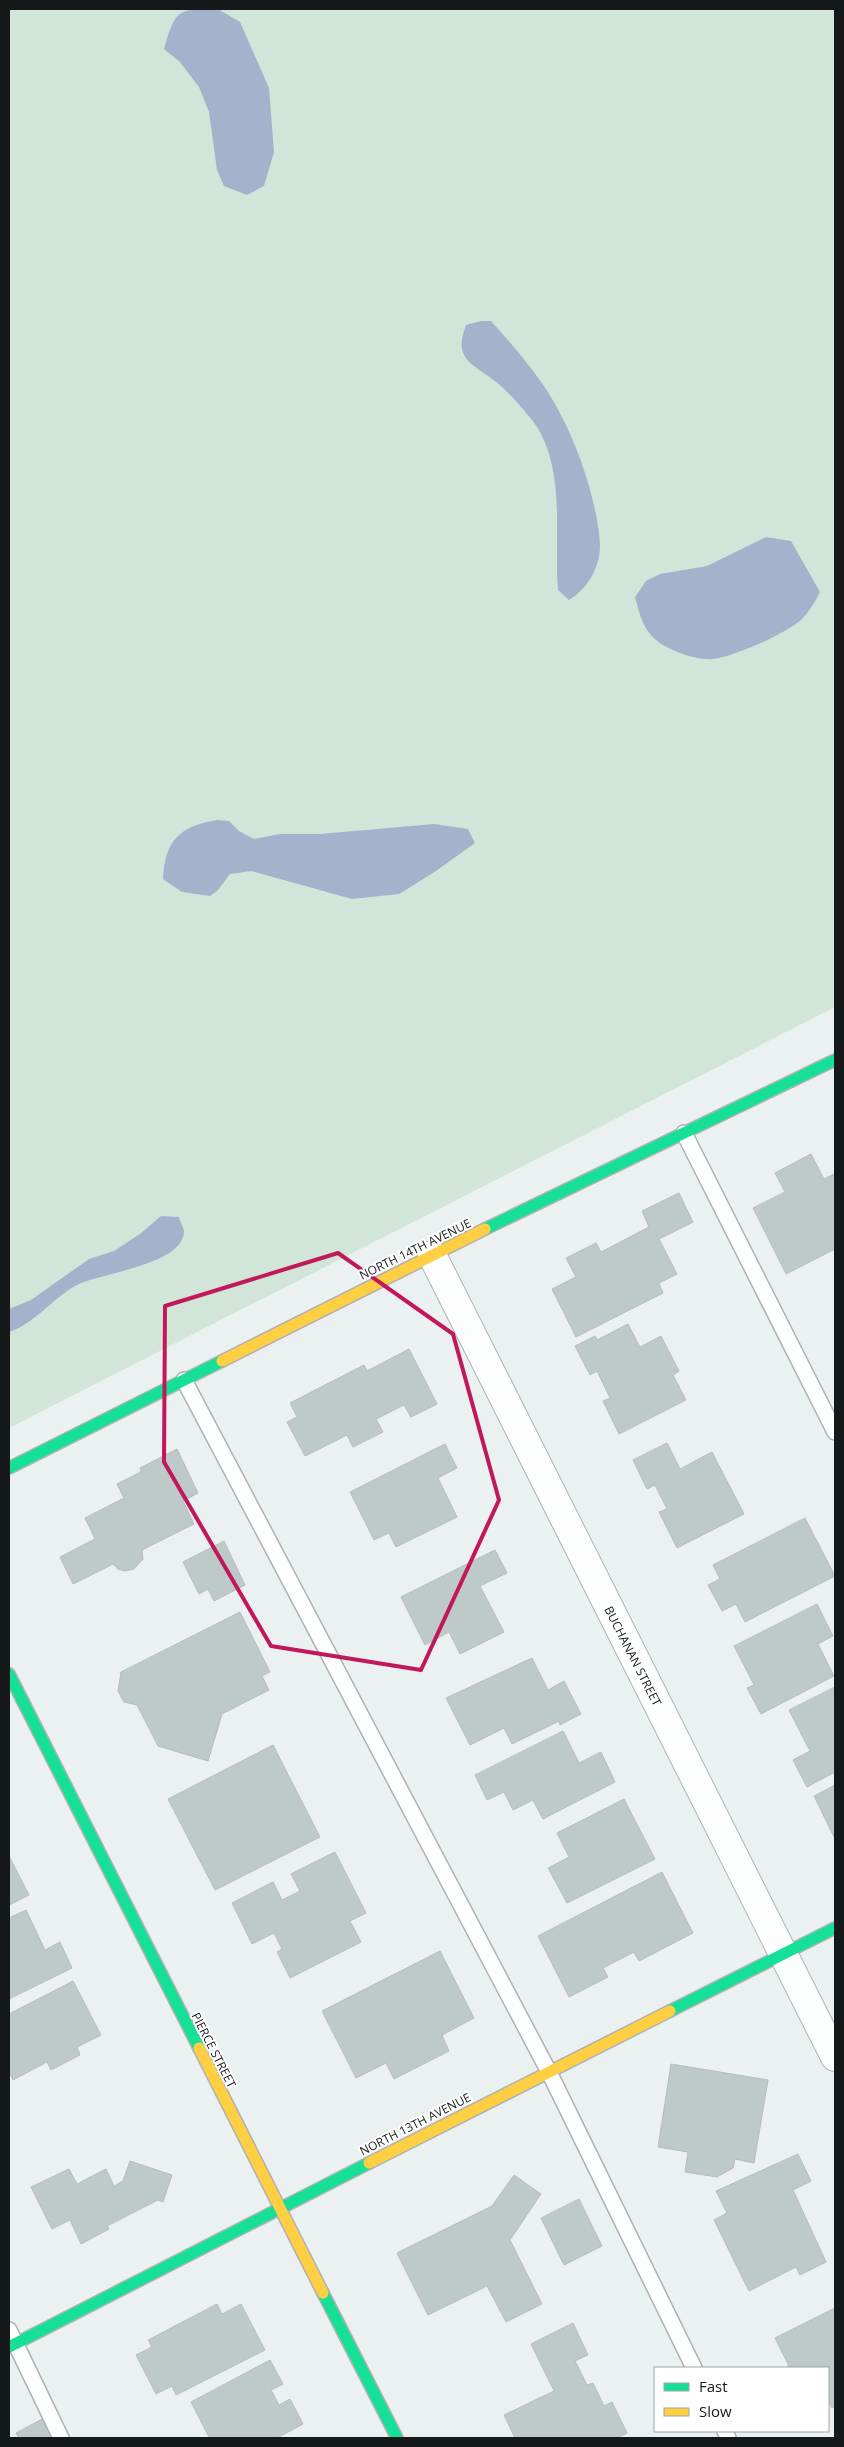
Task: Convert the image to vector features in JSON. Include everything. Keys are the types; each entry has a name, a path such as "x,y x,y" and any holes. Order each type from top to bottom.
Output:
{"street":[{"name":"NORTH 14TH AVENUE","path":"9,1468 432,1255 835,1060"},
{"name":"BUCHANAN STREET","path":"432,1255 835,2057"},
{"name":"PIERCE STREET","path":"9,1674 397,2438"},
{"name":"NORTH 13TH AVENUE","path":"12,2345 279,2208 835,1928"}],"lane":[{"path":"684,1133 835,1432"},
{"path":"184,1380 549,2072 694,2367"},
{"path":"9,2330 12,2345 61,2438"}],"highlighted area":[{"path":"338,1253 453,1334 499,1500 421,1670 271,1646 164,1462 165,1306"}],"green space":[{"path":"9,9 835,9 835,1007 9,1428"}],"water":[{"path":"218,9 240,22 269,88 274,152 264,186 247,195 224,186 217,170 209,112 199,87 180,62 164,49 172,26 180,14 186,11"},
{"path":"481,321 491,321 540,380 569,432 588,481 599,531 598,562 587,584 569,600 558,590 556,489 548,450 532,420 512,397 500,385 472,364 463,353 463,336 466,325"},
{"path":"766,537 791,541 820,592 807,614 794,626 759,644 734,654 714,659 698,658 680,653 663,645 651,635 643,622 635,597 646,581 660,574 707,566"},
{"path":"217,820 229,821 239,831 254,839 280,834 320,834 434,824 468,829 475,843 433,873 399,894 352,899 251,871 230,874 218,890 210,896 182,892 163,879 164,866 171,845 177,837 193,826"},
{"path":"161,1216 179,1217 184,1230 180,1244 169,1253 137,1267 86,1281 75,1286 27,1323 9,1332 9,1309 31,1300 89,1259 114,1251 140,1234"}],"building":[{"path":"811,1154 824,1179 834,1174 835,1177 835,1249 786,1274 753,1208 785,1192 775,1173"},
{"path":"679,1193 693,1222 659,1239 677,1274 659,1283 663,1293 576,1337 552,1289 576,1277 566,1258 596,1243 601,1252 649,1227 642,1211"},
{"path":"628,1324 640,1347 661,1336 679,1371 673,1375 686,1400 619,1434 603,1401 610,1398 597,1371 590,1375 575,1346 595,1336 597,1340"},
{"path":"409,1349 437,1404 411,1417 404,1405 376,1419 383,1432 353,1447 347,1435 305,1456 287,1422 297,1417 290,1403 364,1365 367,1371"},
{"path":"667,1443 680,1469 712,1452 744,1514 677,1548 659,1512 667,1509 655,1485 647,1489 633,1460"},
{"path":"445,1444 457,1468 438,1478 457,1517 396,1547 389,1533 374,1540 350,1492"},
{"path":"177,1449 198,1493 183,1501 194,1524 142,1550 143,1559 134,1569 125,1571 118,1569 113,1564 73,1584 60,1557 95,1539 85,1518 124,1498 117,1484 141,1472 140,1468"},
{"path":"805,1518 835,1576 745,1622 736,1604 722,1611 708,1585 720,1579 713,1565"},
{"path":"224,1541 245,1585 214,1601 208,1589 199,1594 183,1562"},
{"path":"495,1550 507,1573 480,1586 504,1632 460,1654 449,1632 425,1645 401,1597"},
{"path":"817,1604 833,1636 818,1644 834,1676 761,1714 747,1688 754,1685 734,1646"},
{"path":"240,1612 270,1672 262,1676 269,1690 222,1714 208,1761 158,1746 137,1705 124,1702 118,1691 121,1672"},
{"path":"532,1658 548,1690 564,1681 581,1714 560,1725 559,1721 512,1744 504,1728 470,1745 446,1698"},
{"path":"835,1687 835,1772 807,1787 793,1760 810,1751 789,1710"},
{"path":"563,1731 579,1763 601,1752 615,1782 543,1819 533,1800 513,1810 504,1792 487,1800 475,1775"},
{"path":"273,1745 320,1837 215,1890 168,1799"},
{"path":"835,1785 835,1839 814,1796"},
{"path":"624,1799 655,1859 567,1903 548,1868 569,1857 557,1833"},
{"path":"335,1852 366,1913 350,1921 361,1942 290,1978 277,1952 282,1949 274,1933 252,1944 232,1903 273,1882 282,1900 300,1891 291,1874"},
{"path":"9,1856 29,1895 9,1905"},
{"path":"662,1872 693,1933 639,1961 634,1952 603,1968 608,1977 569,1997 538,1936"},
{"path":"26,1910 45,1950 60,1942 72,1968 9,1999 9,1918"},
{"path":"440,1951 474,2018 442,2035 449,2051 394,2079 386,2063 356,2078 322,2011"},
{"path":"73,1981 101,2035 77,2047 80,2055 51,2070 47,2062 13,2080 9,2072 9,2014"},
{"path":"671,2064 768,2080 754,2163 735,2159 733,2168 717,2177 685,2172 688,2152 658,2147"},
{"path":"798,2154 811,2181 793,2190 826,2262 800,2275 796,2267 749,2291 714,2220 727,2213 716,2191"},
{"path":"130,2161 172,2175 163,2202 158,2200 107,2226 109,2229 81,2244 70,2220 52,2229 31,2187 69,2169 77,2184 106,2169 114,2186 123,2181"},
{"path":"514,2175 541,2194 510,2240 542,2304 506,2322 487,2286 428,2315 397,2253 492,2206"},
{"path":"579,2199 602,2246 564,2265 541,2218"},
{"path":"217,2304 222,2314 241,2304 265,2350 176,2395 172,2386 156,2394 136,2355 152,2347 148,2340"},
{"path":"835,2308 835,2406 832,2408 829,2402 829,2367 787,2367 789,2366 775,2338"},
{"path":"573,2323 588,2355 575,2361 587,2385 593,2383 604,2406 612,2402 627,2433 617,2438 515,2438 504,2415 554,2391 531,2344"},
{"path":"270,2360 283,2384 271,2390 279,2405 290,2399 303,2424 277,2438 208,2438 191,2402"},
{"path":"46,2417 57,2438 19,2438 16,2433"}],"traffic: fast":[{"path":"485,1229 835,1060"},
{"path":"9,1468 222,1361"},
{"path":"9,1674 199,2048"},
{"path":"670,2011 835,1928"},
{"path":"9,2347 369,2163"},
{"path":"323,2293 397,2438"}],"traffic: slow":[{"path":"222,1361 485,1229"},
{"path":"369,2163 670,2011"},
{"path":"199,2048 323,2293"}]}
